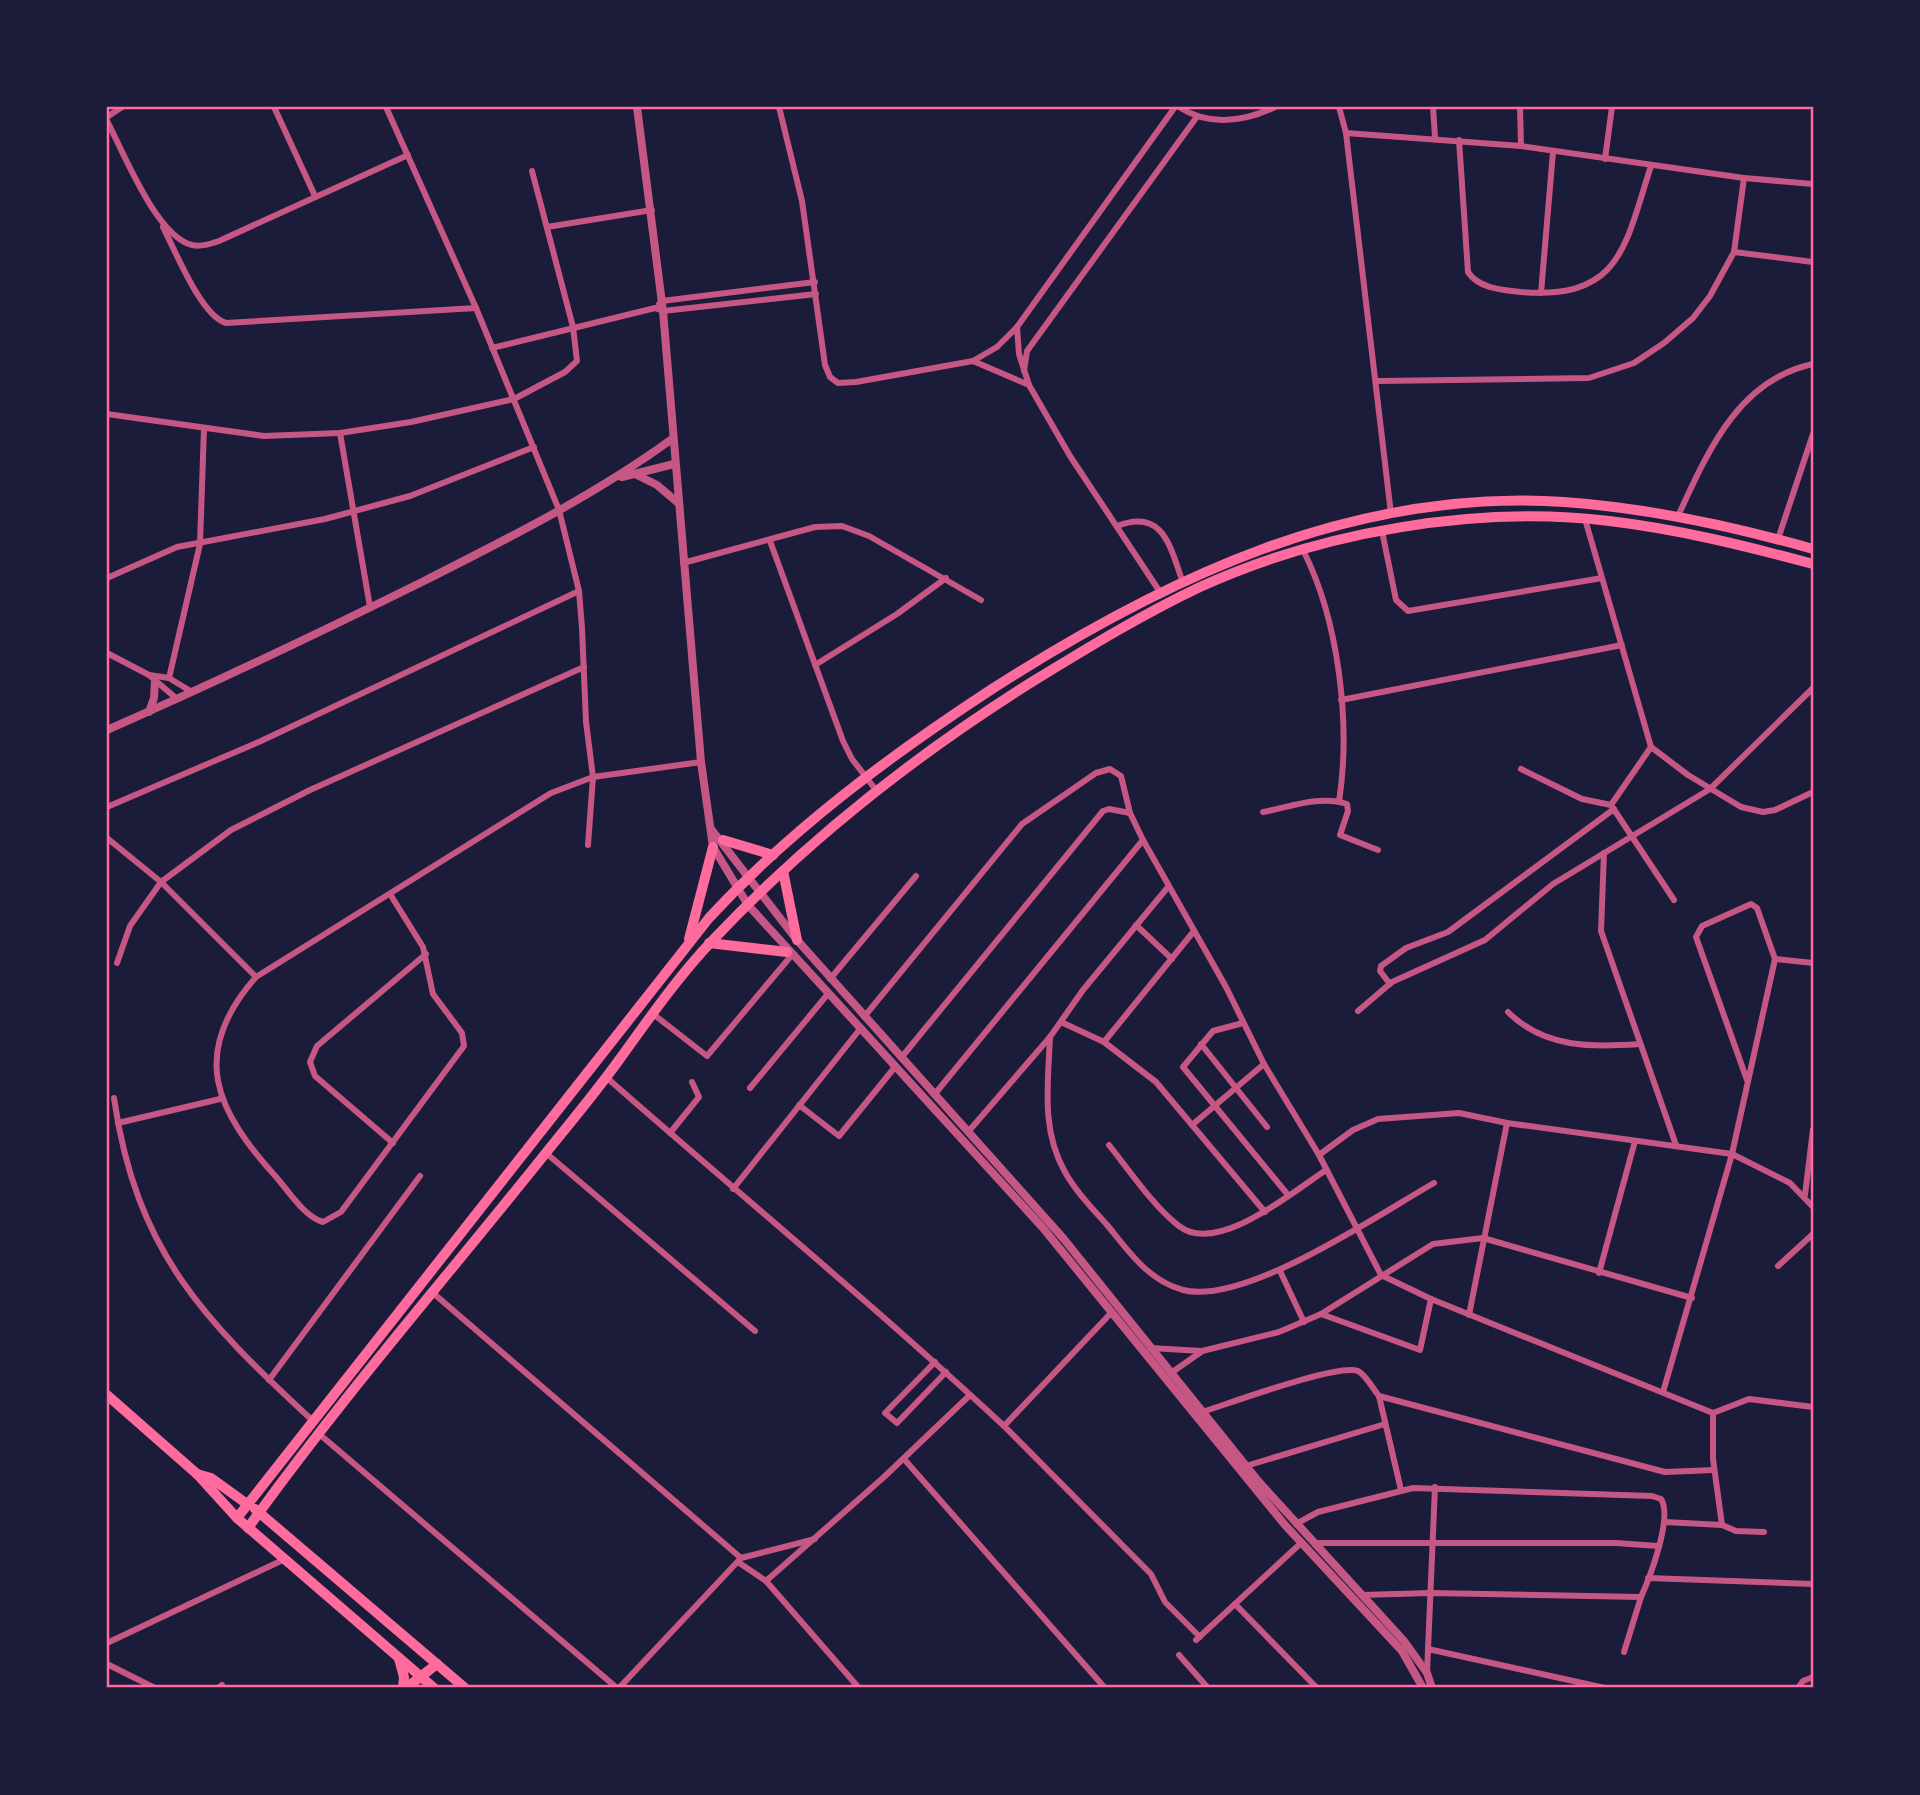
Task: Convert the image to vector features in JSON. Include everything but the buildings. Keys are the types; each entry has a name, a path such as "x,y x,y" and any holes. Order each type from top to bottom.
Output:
{"main road":[{"path":"237,1518 688,943 736,889 865,778 935,726 1015,675 1182,580 1286,540 1391,514 1480,504 1561,502 1678,516 1813,549"},
{"path":"248,1528 318,1433 546,1153 709,943 759,892 876,790 975,718 1155,610 1203,586 1303,551 1382,531 1447,522 1510,518 1585,519 1671,530 1813,564"},
{"path":"688,943 718,844 773,855"},
{"path":"783,871 797,940"},
{"path":"709,943 789,954"},
{"path":"107,1395 197,1474 248,1528 436,1688 452,1676"},
{"path":"197,1474 211,1478 259,1513 465,1688"},
{"path":"270,1496 268,1514 274,1525"},
{"path":"398,1656 404,1688"},
{"path":"404,1688 437,1664"}],"street":[{"path":"122,107 107,119 186,273 213,314 226,323 476,308"},
{"path":"274,107 315,196"},
{"path":"386,107 476,308 559,510 579,591 593,777 588,845"},
{"path":"637,107 652,210 701,762 711,829 736,889 789,954 1043,1228 1301,1543 1402,1651 1423,1688"},
{"path":"779,107 802,201 825,365 830,377 838,383 973,361 997,347 1017,327 1177,107 1196,118 1233,120 1275,107"},
{"path":"1339,107 1346,133 1391,514"},
{"path":"1433,107 1435,137"},
{"path":"1520,107 1521,146"},
{"path":"1605,159 1612,107"},
{"path":"1024,371 1027,351 1196,118"},
{"path":"1346,133 1435,137 1521,146 1651,166 1813,184"},
{"path":"1459,141 1468,272 1481,284 1497,289 1541,293 1574,289 1604,275 1617,261 1651,166"},
{"path":"1541,293 1553,152"},
{"path":"159,219 181,240 197,246 205,245 408,155"},
{"path":"107,414 152,418 264,436 340,433 411,422 514,399 573,366 577,351 573,327 532,171"},
{"path":"1377,381 1562,380 1612,373 1634,363 1664,343 1693,318 1710,296 1734,253 1744,178"},
{"path":"547,227 652,210"},
{"path":"1734,253 1813,262"},
{"path":"492,348 703,296 815,282"},
{"path":"660,307 816,294"},
{"path":"703,296 705,305"},
{"path":"1017,327 1029,385 1069,456 1160,592"},
{"path":"973,361 1029,385"},
{"path":"1678,516 1714,439 1737,409 1763,387 1813,364"},
{"path":"169,678 200,544 204,428"},
{"path":"340,433 370,607"},
{"path":"1778,539 1813,434"},
{"path":"107,730 370,607 559,510 619,477 672,439"},
{"path":"107,578 163,551 354,512 410,496 534,447"},
{"path":"619,477 637,475 674,464"},
{"path":"637,475 657,485 677,502"},
{"path":"1585,519 1651,747 1710,789 1741,807 1763,812 1775,810 1813,792"},
{"path":"1117,526 1140,522 1157,527 1165,534 1182,580"},
{"path":"682,563 815,527 842,526 869,536 981,600"},
{"path":"1382,531 1396,600 1408,611 1602,579"},
{"path":"770,541 844,741 865,778 876,790"},
{"path":"1303,551 1324,596 1341,700 1344,744 1339,802"},
{"path":"815,665 897,614 946,578"},
{"path":"107,807 261,741 579,591"},
{"path":"1341,700 1622,645"},
{"path":"107,653 152,678 177,699"},
{"path":"117,963 130,926 161,882 252,817 584,667"},
{"path":"152,678 169,678 192,692"},
{"path":"149,712 154,698 152,678"},
{"path":"1358,1011 1390,984 1485,940 1553,884 1710,789 1813,688"},
{"path":"1390,984 1380,971 1385,962 1406,948 1448,932 1612,807 1651,747"},
{"path":"390,894 426,954 433,994 462,1033 464,1046 341,1212 323,1222 307,1212 262,1162 236,1129 220,1098 217,1068 220,1032 240,995 256,976 551,793 593,777 701,762"},
{"path":"864,1017 1024,822 1104,769 1116,771 1121,776 1130,813 1143,840 1264,1064 1319,1155 1381,1275 1469,1315 1713,1413 1749,1399 1813,1407"},
{"path":"1521,769 1582,799 1612,807 1634,836 1674,900"},
{"path":"1263,812 1315,801 1347,804 1348,811 1340,835 1378,850"},
{"path":"901,1058 1103,811 1109,809 1130,813"},
{"path":"107,838 161,882 256,976"},
{"path":"934,1094 1143,840"},
{"path":"718,844 830,979 1063,1238 1246,1466 1404,1642 1427,1672"},
{"path":"1604,853 1601,931 1675,1145"},
{"path":"830,979 916,876"},
{"path":"968,1132 1050,1037 1168,887"},
{"path":"1663,1392 1732,1154 1775,959 1757,908 1751,904 1702,926 1696,937 1747,1080"},
{"path":"1136,925 1172,959"},
{"path":"1104,1042 1194,932"},
{"path":"393,1143 315,1076 310,1062 317,1046 426,954"},
{"path":"653,1014 707,1056 789,954"},
{"path":"1775,959 1813,963"},
{"path":"750,1087 827,995"},
{"path":"1508,1012 1526,1027 1554,1041 1578,1045 1640,1044"},
{"path":"1061,1022 1104,1042 1156,1082 1265,1212"},
{"path":"1243,1023 1219,1028 1201,1044 1183,1067 1288,1195"},
{"path":"733,1189 860,1029"},
{"path":"1050,1037 1046,1109 1056,1154 1082,1196 1138,1263 1164,1282 1198,1293 1237,1285 1280,1271 1434,1183"},
{"path":"1201,1044 1267,1126"},
{"path":"1192,1125 1264,1064"},
{"path":"799,1105 839,1136 895,1067"},
{"path":"606,1077 733,1189 857,1291 1004,1426 1151,1574 1165,1602 1198,1638 1301,1543"},
{"path":"670,1132 699,1097 692,1082"},
{"path":"114,1098 135,1191 158,1245 194,1300 269,1380 312,1420"},
{"path":"118,1123 220,1098"},
{"path":"1319,1155 1353,1130 1392,1115 1459,1113 1507,1123 1732,1154 1772,1171 1805,1195 1813,1207"},
{"path":"1469,1315 1507,1123"},
{"path":"1805,1195 1813,1129"},
{"path":"1599,1273 1635,1141"},
{"path":"1108,1145 1181,1229 1210,1234 1265,1212 1326,1170"},
{"path":"546,1153 755,1331"},
{"path":"269,1380 420,1176"},
{"path":"1778,1266 1813,1234"},
{"path":"1150,1348 1202,1351 1254,1339 1321,1314 1433,1244 1483,1238 1692,1298"},
{"path":"1280,1271 1304,1322"},
{"path":"433,1293 766,1581 859,1688"},
{"path":"1321,1314 1420,1350 1431,1299"},
{"path":"1004,1426 1111,1313"},
{"path":"1171,1373 1202,1351"},
{"path":"935,1362 885,1413 897,1423 946,1372"},
{"path":"1202,1412 1338,1370 1359,1372 1379,1396 1401,1490"},
{"path":"766,1581 904,1459 970,1395"},
{"path":"1379,1396 1665,1472 1714,1470"},
{"path":"1713,1413 1714,1470 1722,1525"},
{"path":"1246,1466 1385,1424"},
{"path":"318,1433 618,1688 740,1560 817,1538"},
{"path":"904,1459 1105,1688"},
{"path":"1296,1524 1318,1512 1401,1490 1435,1487 1652,1496 1663,1501 1665,1522 1625,1651"},
{"path":"1432,1688 1427,1672 1435,1487"},
{"path":"1665,1522 1722,1525 1736,1531 1764,1532"},
{"path":"1313,1543 1616,1543 1658,1546"},
{"path":"107,1643 285,1559"},
{"path":"1648,1578 1813,1584"},
{"path":"1361,1595 1431,1593 1641,1597"},
{"path":"1235,1604 1317,1688"},
{"path":"1428,1649 1605,1688"},
{"path":"1179,1656 1208,1688"},
{"path":"107,1664 155,1688"},
{"path":"1798,1688 1813,1677"}]}
